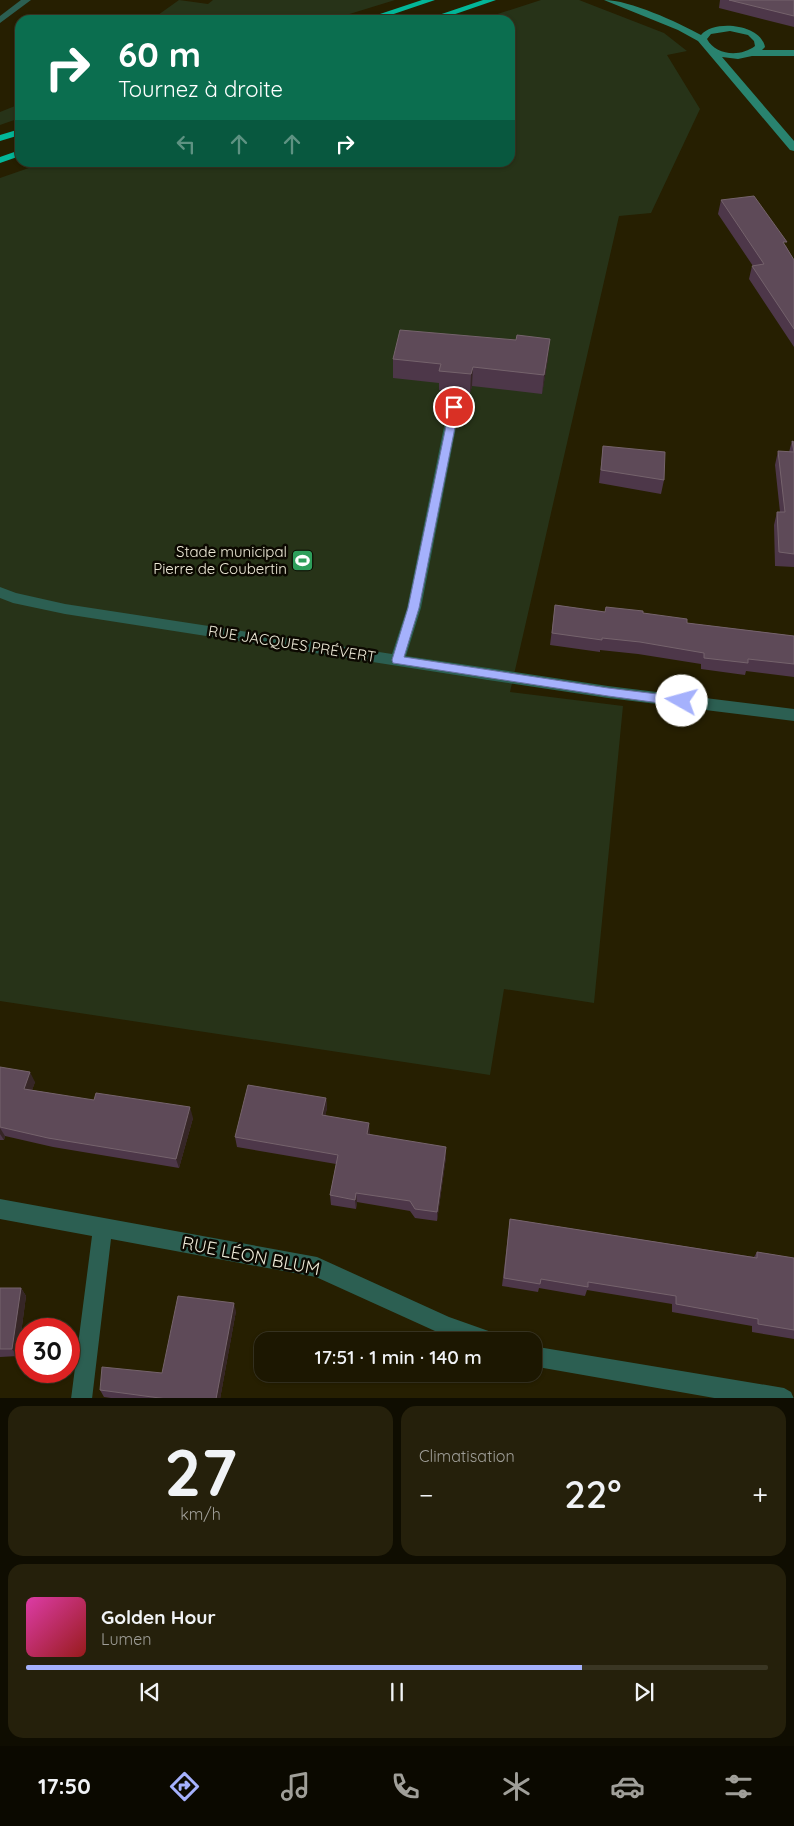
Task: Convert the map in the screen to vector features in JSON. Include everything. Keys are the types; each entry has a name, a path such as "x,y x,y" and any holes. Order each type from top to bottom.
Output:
{"highway":[{"path":"383,15 431,0"},
{"path":"445,15 492,0"},
{"path":"0,138 15,134"},
{"path":"0,160 15,155"}],"main road":[{"path":"608,0 681,28 702,40 704,45 738,80 794,148"},
{"path":"627,0 684,24 715,30"},
{"path":"702,40 708,32 737,29 751,33 760,40 794,49"},
{"path":"738,80 740,61 760,47 760,40"},
{"path":"710,50 728,55 794,53"}],"street":[{"path":"0,20 27,0"},
{"path":"397,660 414,608 454,407"},
{"name":"RUE JACQUES PRÉVERT","path":"0,592 13,598 65,609 608,692 794,715"},
{"name":"RUE LÉON BLUM","path":"0,1210 317,1267 446,1326 464,1332"},
{"path":"82,1398 103,1228"},
{"path":"542,1358 784,1398"}],"green space":[{"path":"179,0 208,4 213,0 395,0 346,15 158,15"},
{"name":"Stade municipal Pierre de Coubertin","path":"541,0 579,0 664,33 687,51 667,55 700,109 651,213 619,216 510,692 623,706 594,1003 504,989 490,1075 0,1001 0,178 32,167 515,167 515,15 494,15"},
{"path":"15,106 15,120 0,125 0,112"}],"building":[{"path":"729,0 794,0 794,16"},
{"path":"754,196 787,242 783,242 794,260 794,329 752,266 764,264 721,200"},
{"path":"400,330 516,340 517,335 550,339 544,375 473,367 471,374 439,371 441,364 393,359"},
{"path":"603,446 665,452 664,480 601,470"},
{"path":"778,451 794,452 794,554 779,552 777,512 785,512"},
{"path":"555,605 605,612 606,607 643,611 643,613 687,619 687,623 794,636 794,664 748,659 748,663 704,658 704,653 640,642 602,638 602,640 552,633"},
{"path":"0,1067 30,1072 24,1089 94,1100 96,1093 190,1107 176,1159 48,1138 0,1127"},
{"path":"248,1085 326,1098 322,1115 369,1123 367,1134 446,1147 437,1212 415,1209 410,1201 356,1193 355,1200 330,1195 338,1155 235,1137"},
{"path":"510,1219 757,1258 757,1252 794,1258 794,1330 758,1324 758,1319 676,1304 676,1296 588,1282 588,1287 541,1279 540,1284 504,1278"},
{"path":"0,1288 21,1288 17,1318 15,1318 12,1349 0,1349"},
{"path":"178,1296 234,1303 216,1398 160,1398 100,1390 102,1367 162,1373"}],"place":[{"name":"Stade municipal Pierre de Coubertin","path":"303,561"}],"route":[{"path":"454,407 414,608 397,660 608,692 682,701"}]}
